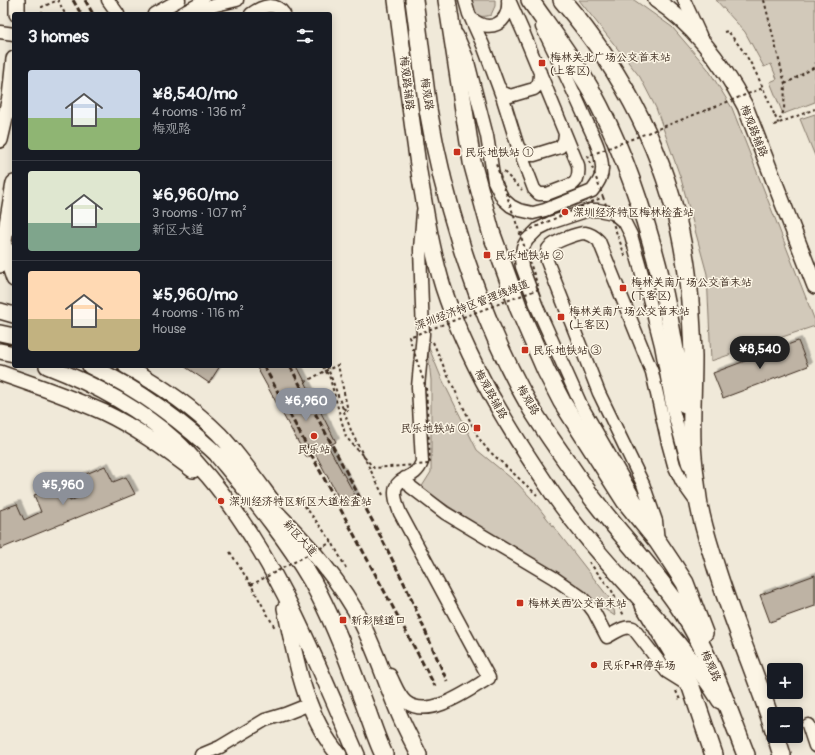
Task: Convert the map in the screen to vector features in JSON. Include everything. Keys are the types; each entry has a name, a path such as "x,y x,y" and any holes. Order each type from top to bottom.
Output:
{"highway":[{"name":"梅观路","path":"414,0 429,110 444,183 463,250 475,285 497,339 522,392 552,441 595,501 665,588 698,638 722,691 746,755"},
{"path":"447,0 472,162 491,232 519,309 546,371 580,433 625,501 658,542 685,583 700,623 722,691"},
{"path":"530,0 577,67 591,92 621,154 633,185 662,283 692,444"},
{"path":"562,0 586,29 621,80 647,130 669,188 681,238 688,284 693,358 692,444 694,472 700,507 705,531 724,594 767,709"},
{"path":"219,456 288,543 311,580 348,660 384,755"},
{"path":"644,605 677,660 683,689 706,734 713,755"},
{"path":"778,743 782,755"}],"main road":[{"path":"16,0 17,12"},
{"name":"梅观路辅路","path":"396,0 424,202 436,261 446,293 467,347 488,390 512,432 554,494 598,552 676,639 712,687 733,721"},
{"name":"梅观路辅路","path":"656,0 685,22 703,42 732,81 745,106 815,286"},
{"path":"0,140 10,120 12,78"},
{"path":"0,265 12,196"},
{"path":"5,240 12,273"},
{"path":"0,311 12,314"},
{"path":"0,333 12,336"},
{"path":"0,351 12,354"},
{"path":"51,368 125,403 154,423 178,443 227,499 255,542 282,589 302,630 357,755"},
{"name":"新区大道","path":"94,368 137,391 195,434 290,526 317,556 338,584 370,638 399,714 419,755"},
{"path":"130,368 157,383 219,434 247,468 290,526"},
{"path":"0,372 60,394 110,416 142,434 172,454 199,474 227,499"},
{"path":"282,589 296,662 310,704 322,732 339,755"}],"street":[{"path":"108,0 117,12"},
{"path":"158,12 179,0"},
{"path":"185,12 207,0"},
{"path":"200,12 212,6 237,0"},
{"path":"465,0 483,45 518,147 536,192 543,195 573,184 577,181 579,176 578,165 509,0"},
{"path":"471,18 476,23 483,26 497,24 504,19 507,13 509,0"},
{"path":"452,25 467,58 487,136 494,182 498,191 503,199 511,206 519,210 533,213 545,210 586,194 592,190 601,176 602,168 599,151 530,0"},
{"path":"684,0 703,42"},
{"path":"254,12 260,8 270,6 279,8 282,12"},
{"path":"0,32 12,34"},
{"path":"497,84 502,92 514,95 538,86 540,72"},
{"path":"518,147 524,154 534,155 560,147 564,141 565,134"},
{"path":"370,638 399,693 407,702 414,706 430,708 439,705 489,678 400,513 395,497 396,488 399,482 420,468 422,462 418,387 423,334 420,249 424,202"},
{"path":"658,542 621,473 581,405 537,307 522,267 522,259 523,247 527,240 538,229 581,212 598,210 620,218 628,229 650,302 673,410 700,507"},
{"path":"658,542 656,521 644,484 599,393 547,261 546,254 553,244 579,234 586,233 599,241 652,372 674,465 682,482 700,507"},
{"path":"405,478 411,488 445,513 554,578 581,597 594,612 607,637 625,628 633,628 667,672 683,689"},
{"path":"200,755 220,747 266,720 310,704"},
{"path":"808,725 815,746"}],"path":[{"path":"42,12 42,7 58,0 64,12"},
{"path":"764,0 786,84 784,110 778,123"},
{"path":"724,32 728,30 743,50 754,69 778,123"},
{"path":"786,84 815,67"},
{"path":"626,258 588,156 763,88"},
{"path":"774,125 815,109"},
{"name":"深圳经济特区管理线绿道","path":"325,371 330,376 346,437 374,468 430,464 426,388 409,337 539,289 496,164"},
{"path":"520,234 603,197"},
{"path":"431,337 446,372 478,437 487,450 540,498"},
{"path":"305,382 328,369 342,407 348,411 338,365 332,368"},
{"path":"301,501 332,542 347,570"},
{"path":"251,585 332,542"},
{"path":"230,552 251,585 278,633"},
{"path":"586,558 612,591 625,618"},
{"path":"682,704 683,689"}],"shaded area":[{"path":"469,0 495,0 495,6 491,15 478,16 473,14"},
{"path":"579,0 634,0 672,27 708,69 732,108 815,321 815,326 711,361 707,274 681,179 656,108 640,77"},
{"path":"716,0 815,0 815,102 783,114 770,82 777,79 771,64 764,67 745,32"},
{"path":"815,114 815,156 800,119"},
{"path":"427,343 441,377 477,450 517,483 532,499 613,603 615,616 421,488 431,472 431,380"}],"building":[{"path":"798,341 808,366 723,398 713,373"},
{"path":"187,368 219,368 209,383"},
{"name":"民乐站","path":"257,368 298,368 336,442 328,446 356,497 342,504 315,453 307,458"},
{"path":"105,466 113,482 126,477 135,494 0,549 0,510 17,504 24,520 41,512 34,495 63,484 70,501 86,494 79,477"},
{"path":"815,575 815,606 770,622 760,595"}],"railway":[{"path":"73,0 80,12"},
{"path":"85,0 92,12"},
{"path":"265,368 435,686"},
{"path":"291,368 406,587 447,681"}],"place":[{"name":"梅林关北广场公交首末站 (上客区)","path":"542,63"},
{"name":"民乐地铁站 ①","path":"457,152"},
{"name":"深圳经济特区梅林检查站","path":"565,212"},
{"name":"民乐地铁站 ②","path":"487,255"},
{"name":"梅林关南广场公交首末站 (下客区)","path":"623,288"},
{"name":"梅林关南广场公交首末站 (上客区)","path":"561,317"},
{"name":"民乐地铁站 ③","path":"525,350"},
{"name":"民乐地铁站 ④","path":"477,428"},
{"name":"民乐站","path":"314,436"},
{"name":"深圳经济特区新区大道检查站","path":"221,501"},
{"name":"梅林关西公交首末站","path":"520,603"},
{"name":"新彩隧道口","path":"343,620"},
{"name":"民乐P+R停车场","path":"594,665"}]}
